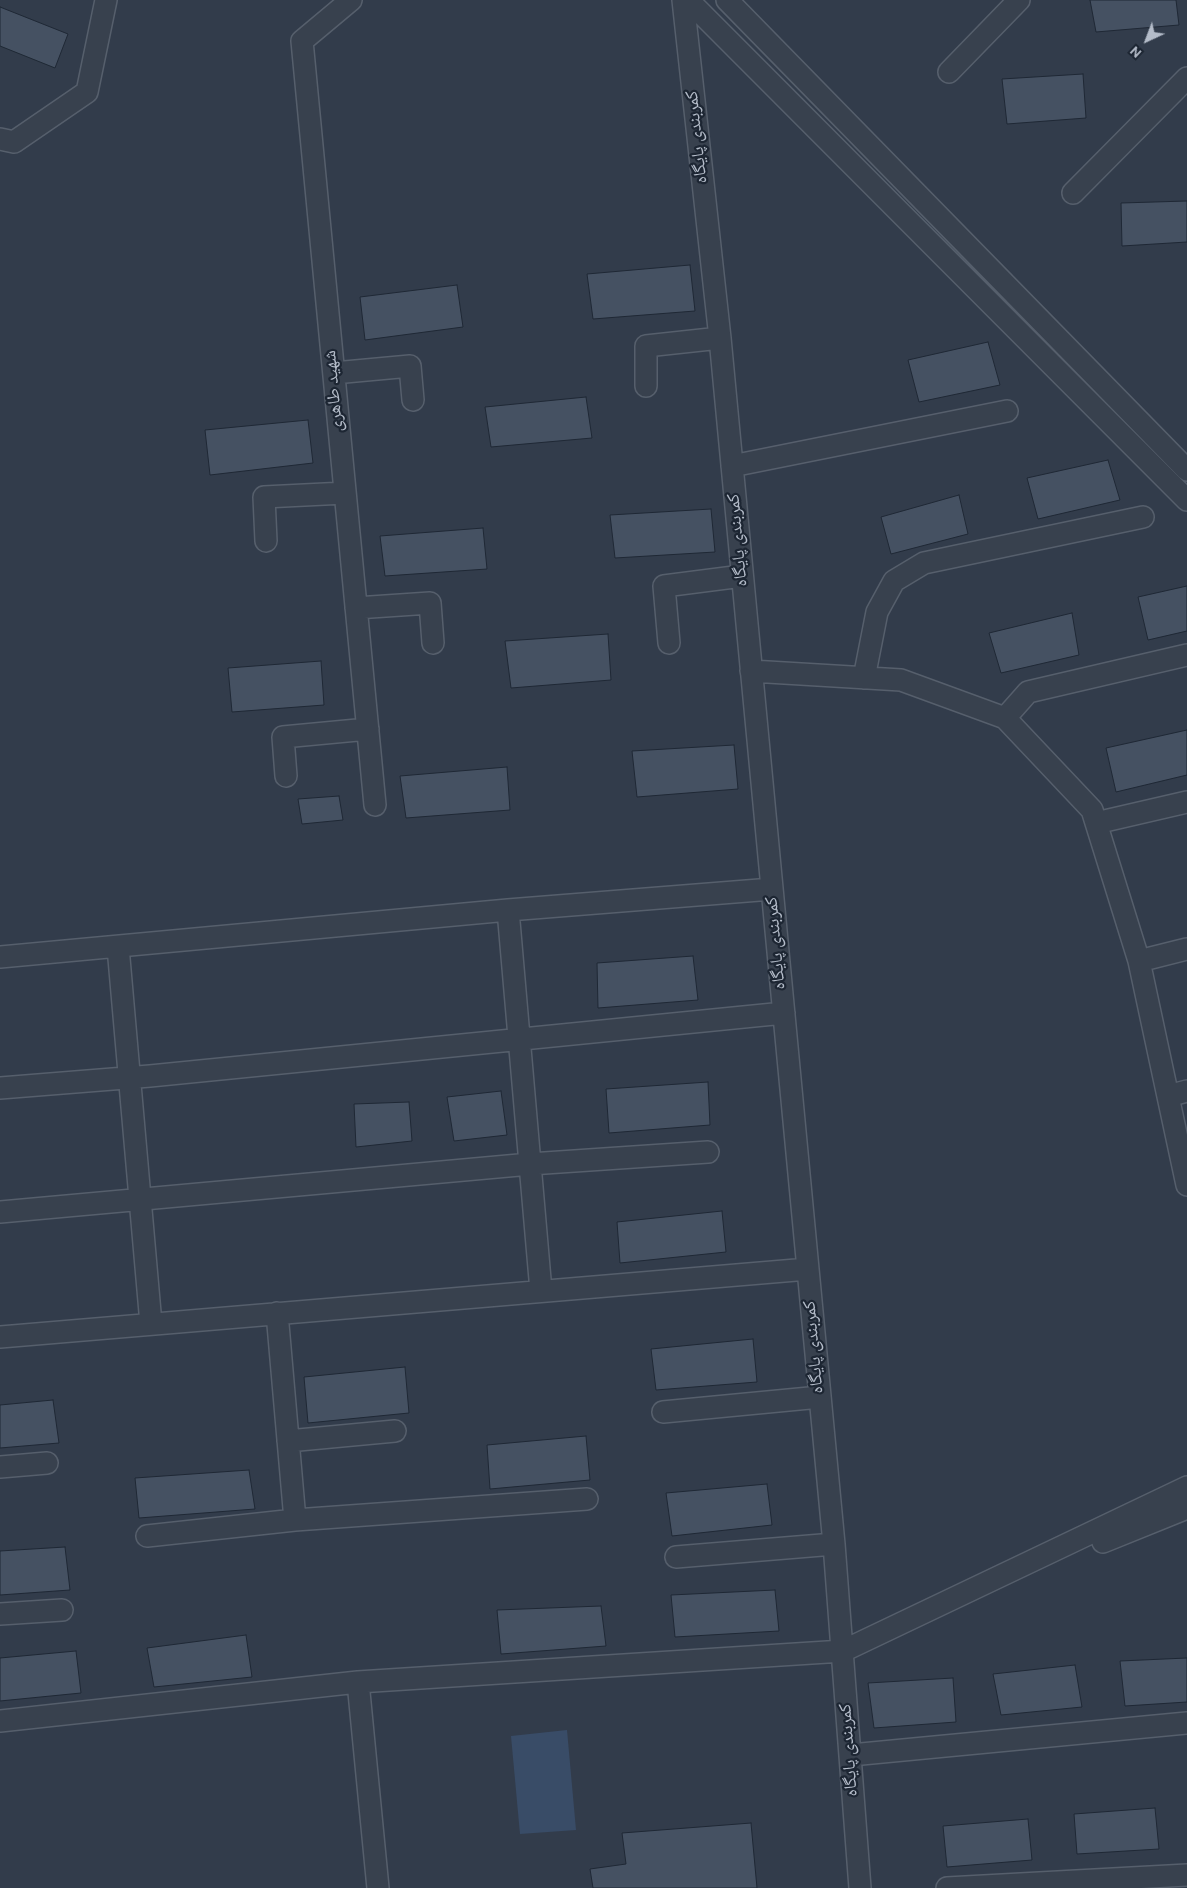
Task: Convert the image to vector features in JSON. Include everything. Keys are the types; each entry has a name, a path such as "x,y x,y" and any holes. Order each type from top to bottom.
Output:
{"street":[{"path":"0,139 14,142 87,92 106,0"},
{"name":"شهید طاهری","path":"351,0 302,41 375,805"},
{"name":"کمربندی پایگاه","path":"682,0 720,338 784,1013 834,1544 860,1888"},
{"path":"688,0 1187,500"},
{"path":"727,0 741,8 908,186 1187,470"},
{"path":"949,72 1019,0"},
{"path":"1073,193 1187,78"},
{"path":"891,204 908,186"},
{"path":"646,386 646,346 720,338"},
{"path":"334,374 410,366 414,400"},
{"path":"732,466 1007,411"},
{"path":"266,541 264,496 345,493"},
{"path":"864,678 877,612 894,581 924,563 1143,517"},
{"path":"669,643 664,586 742,576"},
{"path":"356,608 430,603 433,642"},
{"path":"1005,718 1028,692 1187,655"},
{"path":"751,672 901,680 1005,718 1092,810 1139,961 1177,1094 1187,1185"},
{"path":"286,776 284,737 368,729"},
{"path":"1096,823 1187,802"},
{"path":"0,957 508,910 772,889"},
{"path":"508,910 541,1291"},
{"path":"118,947 151,1324"},
{"path":"1139,961 1187,949"},
{"path":"0,1088 130,1078 784,1013"},
{"path":"0,1212 530,1164 708,1152"},
{"path":"0,1337 808,1269"},
{"path":"277,1313 295,1520"},
{"path":"663,1412 820,1397"},
{"path":"288,1441 395,1431"},
{"path":"0,1466 47,1463"},
{"path":"843,1656 1187,1487"},
{"path":"147,1536 295,1520 587,1499"},
{"path":"0,1721 358,1682 843,1656 1063,1558 1187,1508"},
{"path":"676,1556 834,1544"},
{"path":"0,1614 62,1610"},
{"path":"358,1682 378,1888"},
{"path":"851,1754 1187,1723"},
{"path":"947,1888 1187,1875"}],"shaded area":[{"path":"0,0 1187,0 1187,1888 0,1888"}],"water":[{"path":"567,1730 576,1830 520,1834 511,1736"}],"building":[{"path":"1090,0 1176,0 1179,25 1096,32"},
{"path":"0,7 68,34 55,68 0,46"},
{"path":"1083,74 1086,118 1007,124 1002,79"},
{"path":"1187,201 1187,242 1122,246 1121,203"},
{"path":"690,265 695,311 593,319 587,274"},
{"path":"457,285 463,327 365,340 360,297"},
{"path":"988,342 1000,385 919,402 908,360"},
{"path":"586,397 592,438 491,447 485,407"},
{"path":"308,420 313,463 210,475 205,430"},
{"path":"1108,460 1120,500 1038,519 1027,478"},
{"path":"959,495 968,534 891,554 881,517"},
{"path":"711,509 715,552 615,558 610,515"},
{"path":"483,528 487,569 385,576 380,536"},
{"path":"1187,586 1187,631 1148,640 1138,597"},
{"path":"1072,613 1079,655 1001,673 989,633"},
{"path":"608,634 611,680 511,688 505,641"},
{"path":"321,661 324,705 232,712 228,668"},
{"path":"1187,730 1187,775 1116,792 1106,748"},
{"path":"734,745 738,789 637,797 632,751"},
{"path":"507,767 510,810 406,818 400,776"},
{"path":"339,796 343,820 302,824 298,799"},
{"path":"693,956 698,1000 598,1008 597,963"},
{"path":"708,1082 710,1125 609,1133 606,1089"},
{"path":"501,1091 507,1135 454,1141 447,1097"},
{"path":"409,1102 412,1141 356,1147 354,1104"},
{"path":"722,1211 726,1252 620,1263 617,1222"},
{"path":"753,1339 757,1382 656,1390 651,1349"},
{"path":"405,1367 409,1413 308,1423 304,1377"},
{"path":"53,1400 59,1443 0,1448 0,1405"},
{"path":"586,1436 590,1480 490,1489 487,1445"},
{"path":"249,1470 255,1509 139,1518 135,1478"},
{"path":"767,1484 772,1525 672,1536 666,1493"},
{"path":"65,1547 70,1590 0,1595 0,1551"},
{"path":"775,1590 779,1631 675,1637 671,1595"},
{"path":"601,1606 606,1646 501,1654 497,1610"},
{"path":"246,1635 252,1677 154,1687 147,1648"},
{"path":"76,1651 81,1693 0,1701 0,1658"},
{"path":"1187,1658 1187,1702 1125,1706 1120,1661"},
{"path":"1075,1665 1082,1707 1001,1715 993,1674"},
{"path":"953,1678 956,1722 874,1728 868,1683"},
{"path":"1155,1808 1159,1849 1077,1854 1074,1814"},
{"path":"1028,1819 1032,1860 947,1867 943,1826"},
{"path":"751,1823 757,1888 593,1888 590,1869 626,1864 622,1833"}]}
